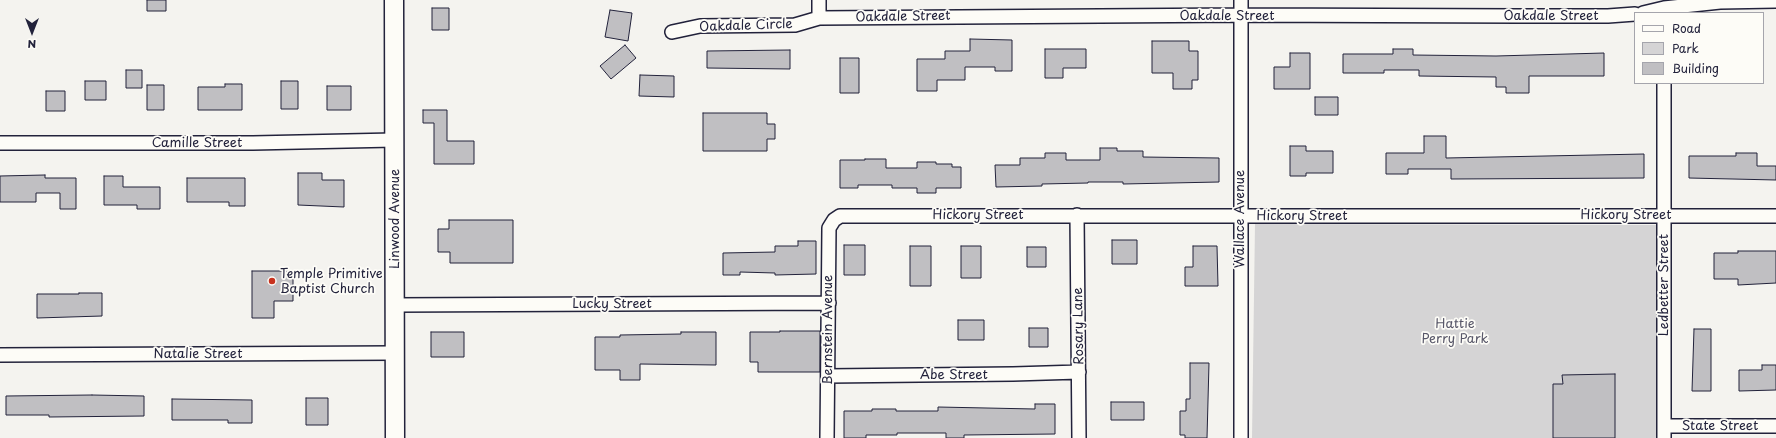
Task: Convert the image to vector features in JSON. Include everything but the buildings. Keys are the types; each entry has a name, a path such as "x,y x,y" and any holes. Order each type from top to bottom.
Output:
{"main road":[{"name":"Linwood Avenue","path":"394,0 395,438"}],"street":[{"path":"819,0 819,18"},
{"name":"Wallace Avenue","path":"1241,0 1241,438"},
{"path":"1646,12 1664,7 1720,2 1776,1"},
{"name":"Oakdale Street","path":"819,18 1241,15 1608,16 1634,14"},
{"name":"Oakdale Circle","path":"672,32 700,26 795,25 819,18"},
{"name":"Ledbetter Street","path":"1664,84 1664,432"},
{"name":"Camille Street","path":"0,144 253,143 394,140"},
{"name":"Hickory Street","path":"831,223 840,216 848,215 1776,216"},
{"name":"Rosary Lane","path":"1077,215 1079,438"},
{"name":"Bernstein Avenue","path":"827,438 829,228 831,223"},
{"name":"Lucky Street","path":"395,305 829,303"},
{"name":"Natalie Street","path":"0,355 395,353"},
{"name":"Abe Street","path":"828,376 1079,372"},
{"name":"State Street","path":"1664,432 1776,426"}],"green space":[{"name":"Hattie Perry Park","path":"1255,224 1656,225 1657,438 1252,438"}],"place":[{"name":"Temple Primitive Baptist Church","path":"272,281"}]}
